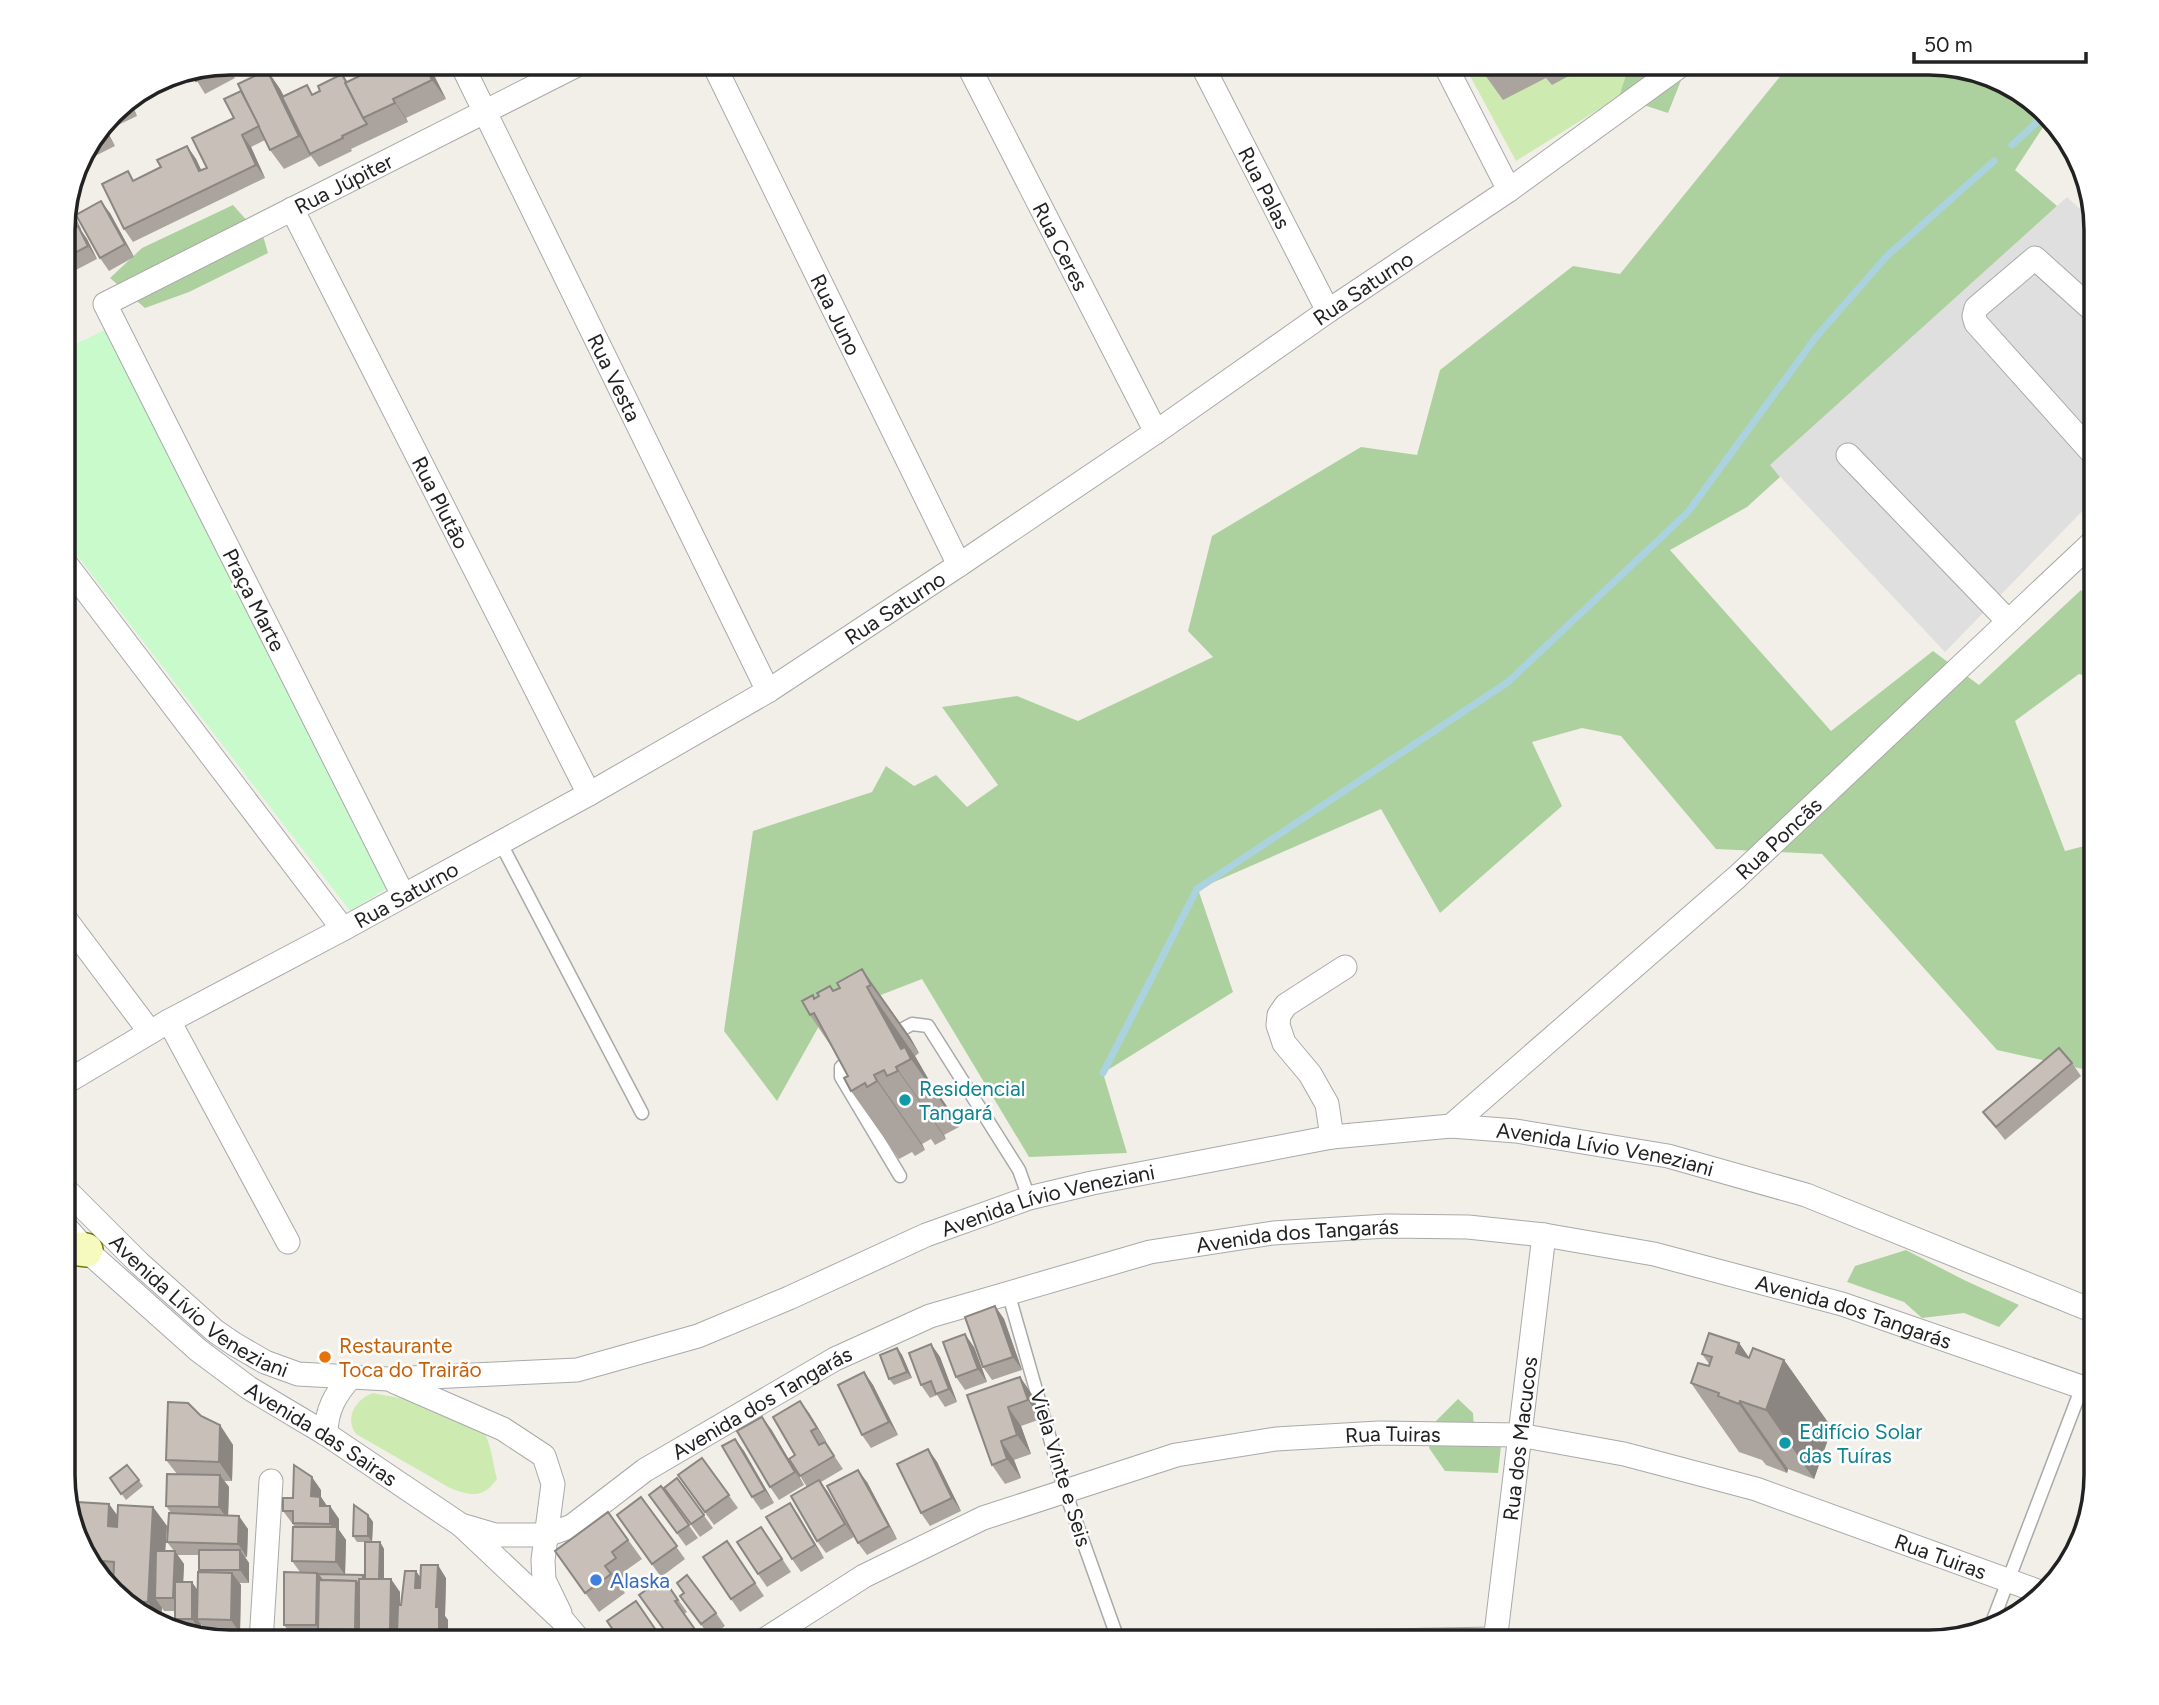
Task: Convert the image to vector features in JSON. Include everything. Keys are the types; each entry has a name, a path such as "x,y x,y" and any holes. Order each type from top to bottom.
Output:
{"street":[{"name":"Rua Palas","path":"1207,75 1328,312"},
{"path":"1450,75 1509,190"},
{"name":"Rua Saturno","path":"76,1076 160,1026 589,794 768,691 1156,432 1509,190 1667,75"},
{"name":"Rua Vesta","path":"467,76 768,691"},
{"name":"Rua Júpiter","path":"105,304 556,76"},
{"name":"Rua Juno","path":"719,76 959,565"},
{"name":"Rua Ceres","path":"973,76 1156,432"},
{"name":"Rua Plutão","path":"292,209 589,794"},
{"path":"2084,302 2035,258 1976,308 1973,316 1976,323 2084,444"},
{"name":"Praça Marte","path":"105,304 403,895"},
{"path":"1847,455 2008,621"},
{"name":"Rua Poncãs","path":"1451,1126 1737,877 2084,550"},
{"path":"76,577 343,929"},
{"path":"76,931 160,1026 288,1242"},
{"path":"1332,1137 1327,1104 1310,1074 1284,1043 1278,1025 1279,1015 1286,1005 1345,967"},
{"name":"Avenida Lívio Veneziani","path":"76,1200 139,1263 215,1331 265,1363 298,1374 388,1379 577,1370 698,1336 789,1298 926,1235 1030,1198 1092,1183 1332,1137 1451,1126 1516,1131 1668,1156 1794,1191 2084,1307"},
{"name":"Avenida dos Tangarás","path":"461,1525 495,1535 547,1535 572,1526 645,1470 835,1359 930,1316 1150,1252 1273,1233 1387,1226 1468,1227 1544,1235 1654,1254 1842,1304 2084,1387"},
{"name":"Rua dos Macucos","path":"1501,1630 1519,1435 1544,1235"},
{"name":"Avenida das Sairas","path":"76,1251 249,1388 326,1434 461,1525 571,1630"},
{"path":"326,1434 326,1422 334,1398 351,1377"},
{"path":"388,1379 503,1429 544,1456 553,1484 543,1560 544,1580 564,1622"},
{"name":"Rua Tuiras","path":"780,1630 864,1576 984,1518 1065,1491 1176,1455 1276,1439 1379,1433 1519,1435 1624,1454 1756,1489 2033,1589"},
{"path":"262,1630 271,1481"}],"lane":[{"path":"500,842 642,1113"},
{"path":"900,1177 841,1077 841,1068 847,1061 912,1024 928,1026 1019,1170 1030,1198"},
{"name":"Viela Vinte e Seis","path":"1008,1292 1065,1491 1115,1630"},
{"path":"1995,1614 2084,1401"}],"shaded area":[{"path":"2067,197 2082,211 2084,509 1945,652 1769,465"}],"green space":[{"path":"1470,75 1654,75 1516,161"},
{"path":"1626,75 1683,75 1668,113 1619,97"},
{"path":"1781,75 1928,75 1959,78 2006,96 2023,107 2043,126 2015,170 2057,206 1770,465 1780,477 1747,507 1670,550 1831,731 1933,651 1979,685 2081,590 2084,593 2084,676 2079,674 2015,721 2065,851 2084,846 2084,1069 1997,1050 1822,854 1716,849 1621,736 1582,728 1532,742 1562,806 1440,913 1381,809 1198,889 1233,992 1103,1073 1127,1153 1029,1157 922,979 824,1017 777,1101 724,1031 753,831 872,792 886,766 914,786 936,775 967,807 998,785 942,707 1017,696 1078,721 1213,657 1188,631 1212,536 1361,447 1417,455 1440,370 1573,266 1620,274"},
{"path":"233,205 251,225 261,229 268,253 189,292 145,308 110,278 142,248"},
{"path":"105,330 391,886 350,911 76,554 76,344"},
{"path":"1906,1250 2019,1305 1999,1327 1964,1313 1922,1318 1904,1302 1847,1282 1855,1266"},
{"path":"373,1393 435,1406 467,1418 479,1426 488,1441 497,1479 482,1493 457,1491 356,1434 351,1421 354,1409 361,1400"},
{"path":"1458,1399 1473,1413 1474,1429 1501,1446 1498,1473 1445,1471 1429,1448 1436,1421"}],"building":[{"path":"255,76 270,76 299,136 270,150 238,84"},
{"path":"343,76 367,124 310,154 282,97 307,85 312,95 320,91 318,86"},
{"path":"360,76 430,76 432,80 393,99 395,103 363,118 345,83"},
{"path":"241,91 259,126 242,135 256,165 124,229 102,184 128,171 133,181 161,167 157,160 187,146 199,171 207,168 192,138 234,118 224,99"},
{"path":"101,201 125,244 100,258 77,215"},
{"path":"78,226 88,246 76,252"},
{"path":"862,969 871,985 867,987 901,1049 905,1047 911,1059 896,1067 898,1071 887,1076 884,1070 874,1075 877,1081 867,1087 865,1083 851,1091 844,1078 848,1076 814,1013 810,1015 802,1001 813,995 814,999 819,996 817,993 830,986 833,991 840,988 837,983"},
{"path":"2059,1048 2072,1063 1996,1127 1983,1112"},
{"path":"995,1306 1013,1357 983,1367 965,1317"},
{"path":"1709,1333 1739,1343 1736,1353 1749,1358 1753,1348 1784,1360 1766,1410 1740,1401 1739,1404 1691,1383 1698,1363 1709,1366 1712,1357 1702,1354"},
{"path":"965,1334 978,1369 956,1377 943,1342"},
{"path":"931,1344 949,1389 936,1394 931,1381 921,1385 909,1353"},
{"path":"897,1348 907,1372 889,1379 880,1355"},
{"path":"864,1372 889,1422 862,1435 838,1385"},
{"path":"1020,1377 1028,1400 1008,1407 1017,1435 1001,1441 1007,1459 992,1465 967,1395"},
{"path":"800,1401 817,1428 811,1431 819,1445 825,1442 834,1456 800,1476 789,1459 795,1455 773,1417"},
{"path":"168,1402 188,1403 201,1416 220,1425 219,1462 166,1460"},
{"path":"762,1417 795,1472 770,1487 737,1431"},
{"path":"735,1439 765,1490 752,1497 722,1446"},
{"path":"928,1449 952,1498 921,1513 897,1464"},
{"path":"702,1458 729,1495 705,1512 678,1475"},
{"path":"127,1465 139,1480 121,1494 110,1478"},
{"path":"294,1465 312,1477 311,1496 320,1497 320,1506 330,1506 330,1524 293,1523 293,1511 283,1511 283,1498 293,1498"},
{"path":"858,1470 889,1526 858,1543 827,1486"},
{"path":"167,1474 220,1475 219,1507 166,1506"},
{"path":"677,1478 704,1515 691,1524 664,1488"},
{"path":"819,1480 845,1524 817,1541 791,1496"},
{"path":"661,1486 689,1525 677,1533 649,1495"},
{"path":"641,1497 677,1546 652,1564 617,1515"},
{"path":"78,1502 109,1504 108,1526 117,1527 118,1505 153,1507 148,1602 141,1602 114,1576 114,1562 104,1561 104,1565 91,1543"},
{"path":"790,1503 815,1545 792,1559 766,1517"},
{"path":"354,1505 368,1515 368,1536 353,1536"},
{"path":"608,1512 628,1540 612,1552 616,1558 605,1566 611,1574 585,1593 555,1551"},
{"path":"169,1513 239,1516 238,1544 167,1542"},
{"path":"293,1527 337,1527 336,1562 292,1561"},
{"path":"761,1527 782,1559 758,1574 737,1542"},
{"path":"727,1541 755,1583 731,1599 703,1557"},
{"path":"365,1542 380,1542 379,1579 365,1579"},
{"path":"199,1550 240,1550 240,1570 199,1570"},
{"path":"156,1551 175,1551 173,1598 155,1598"},
{"path":"421,1565 438,1565 436,1607 439,1607 439,1630 397,1630 398,1605 401,1605 405,1571 416,1571 415,1588 420,1588"},
{"path":"198,1572 232,1573 231,1620 197,1619"},
{"path":"284,1572 317,1573 316,1625 284,1625"},
{"path":"317,1574 363,1575 363,1579 359,1579 359,1585 356,1581 322,1580"},
{"path":"687,1575 716,1613 701,1624 680,1596 684,1593 677,1583"},
{"path":"663,1578 694,1628 664,1630 639,1595"},
{"path":"359,1579 391,1579 390,1630 359,1630"},
{"path":"319,1580 356,1581 355,1630 318,1629"},
{"path":"175,1582 192,1582 192,1619 175,1619"},
{"path":"636,1601 656,1630 613,1630 607,1621"}],"waterway":[{"path":"2012,145 2038,121"},
{"path":"1103,1073 1197,889 1508,682 1688,512 1816,337 1887,256 1994,161"}],"place":[{"name":"Residencial Tangará","path":"905,1100"},
{"name":"Restaurante Toca do Trairão","path":"325,1357"},
{"name":"Edifício Solar das Tuíras","path":"1785,1443"},
{"name":"Alaska","path":"596,1580"}]}
